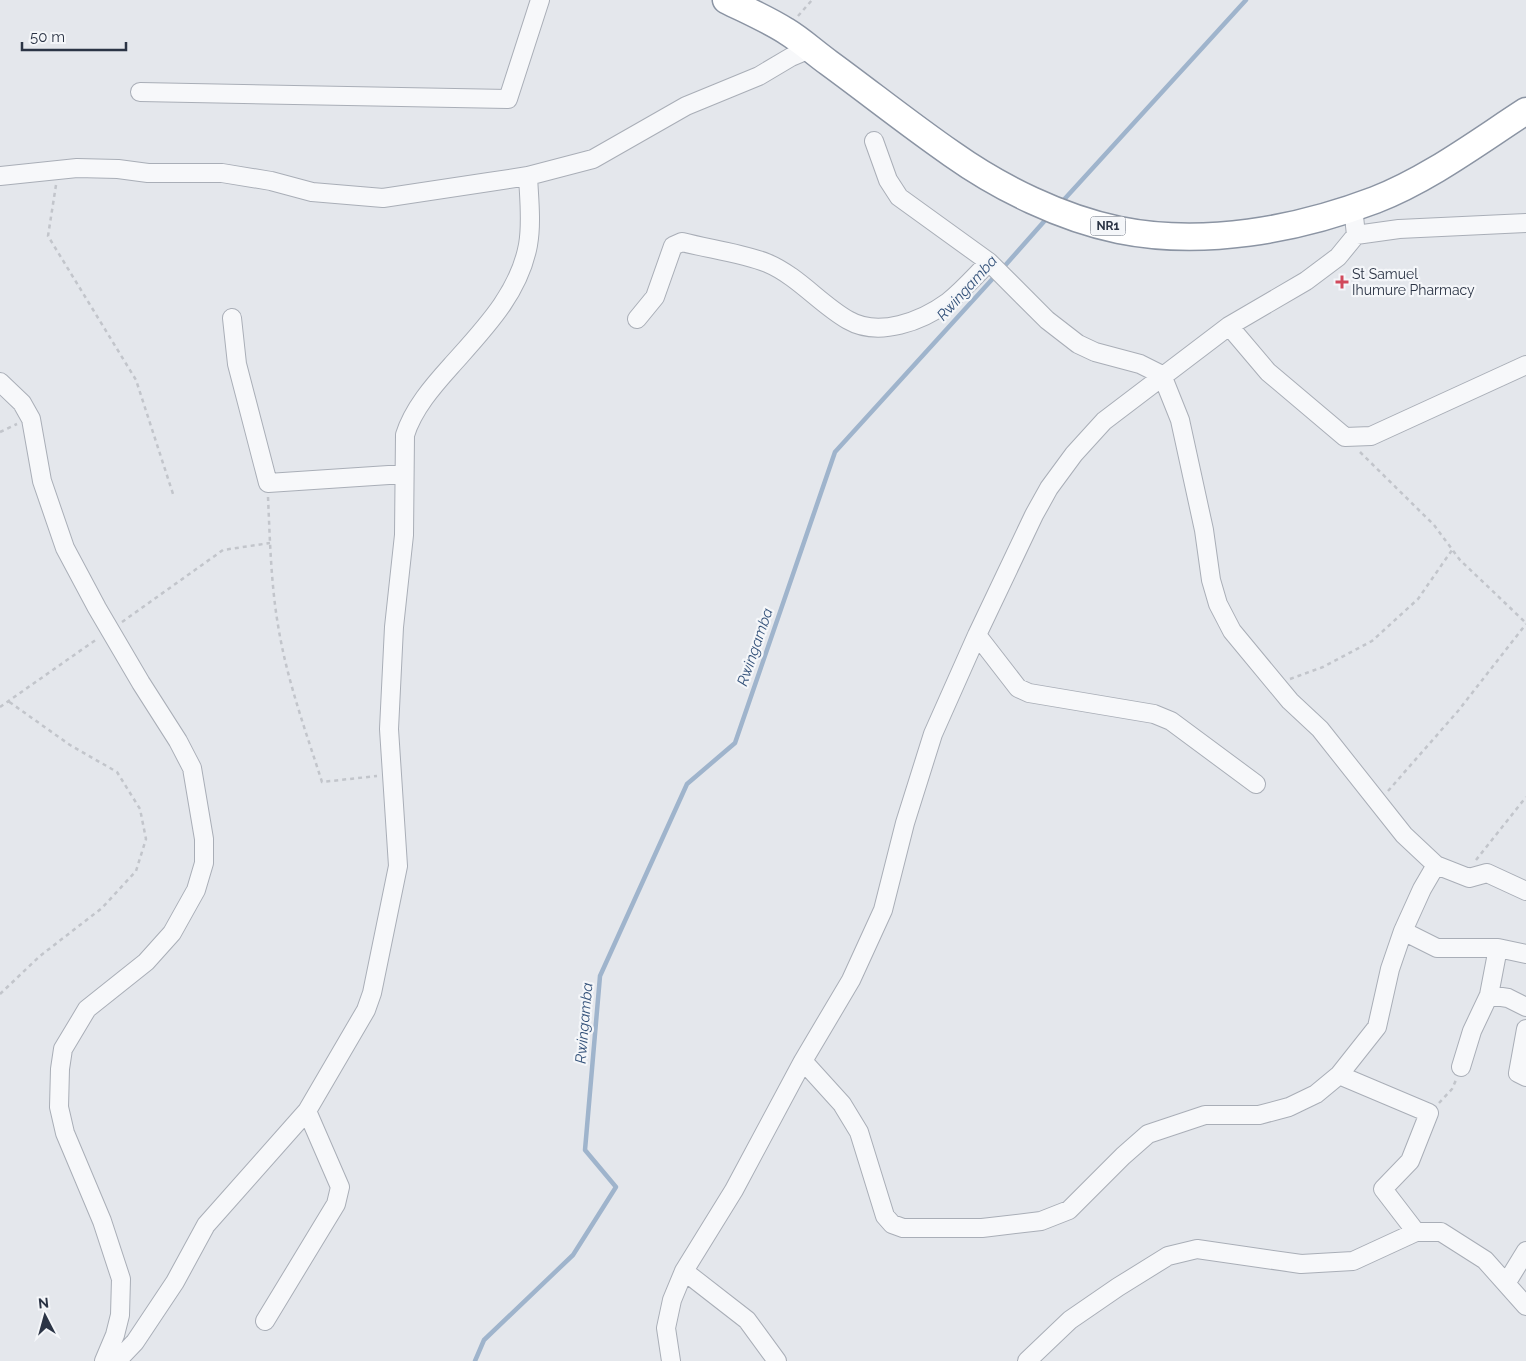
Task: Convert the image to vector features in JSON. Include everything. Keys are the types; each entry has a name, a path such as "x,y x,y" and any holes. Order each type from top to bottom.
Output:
{"highway":[{"name":"NR1","path":"726,0 786,31 953,155 997,182 1048,206 1119,230 1196,236 1237,234 1279,228 1354,207 1377,199 1425,174 1526,111"}],"street":[{"path":"140,92 508,99 540,0"},
{"path":"0,176 58,169 118,169 148,173 222,173 270,181 312,192 383,198 528,176 604,154 686,106 759,76 791,57 810,49"},
{"path":"874,141 888,180 899,197 989,262 1047,320 1078,344 1095,352 1140,364 1162,375 1180,420 1204,530 1211,580 1218,604 1232,631 1290,701 1320,729 1404,835 1436,865 1469,878 1486,873 1526,891"},
{"path":"117,1361 135,1342 175,1282 211,1218 307,1111 366,1010 372,992 398,866 389,729 394,627 404,535 405,435 408,423 440,378 492,321 518,274 528,244 528,176"},
{"path":"1354,207 1356,235"},
{"path":"671,1361 666,1328 672,1300 684,1270 770,1125 804,1061 851,980 883,910 905,823 933,734 977,635 1034,515 1074,454 1104,420 1230,326 1306,280 1338,256 1356,235 1399,229 1526,223"},
{"path":"637,319 655,297 673,246 682,242 767,263 792,278 849,321 865,326 882,327 902,324 930,314 950,301 989,262"},
{"path":"232,318 237,364 268,483 404,474"},
{"path":"1230,326 1268,372 1345,437 1371,436 1526,365"},
{"path":"0,382 27,411 34,435 42,481 62,539 97,608 112,629 141,683 178,741 192,768 204,839 204,863 196,890 172,933 146,962 87,1009 63,1049 59,1096 65,1133 79,1171 102,1221 121,1278 120,1316 116,1335 104,1361"},
{"path":"977,635 1018,688 1028,693 1154,714 1171,721 1256,784"},
{"path":"804,1061 842,1104 859,1132 885,1216 892,1224 903,1228 916,1229 982,1228 1041,1221 1069,1210 1148,1134 1205,1115 1259,1116 1289,1107 1316,1094 1340,1076 1377,1027 1390,969 1402,931 1436,865"},
{"path":"1402,931 1437,948 1498,948 1526,954"},
{"path":"1461,1067 1472,1031 1490,994 1498,948"},
{"path":"1490,994 1508,998 1526,1007"},
{"path":"1526,1029 1518,1073 1526,1077"},
{"path":"1340,1076 1429,1113 1410,1161 1383,1188 1416,1232"},
{"path":"265,1321 336,1204 340,1187 307,1111"},
{"path":"1027,1361 1070,1320 1168,1256 1197,1249 1300,1264 1353,1261 1416,1232 1441,1232 1485,1260 1507,1282 1526,1306"},
{"path":"1507,1282 1526,1252"},
{"path":"684,1270 747,1320 777,1361"}],"path":[{"path":"58,169 48,236 136,380 174,497"},
{"path":"1345,437 1434,525 1460,560 1526,623 1458,711 1377,803"},
{"path":"268,483 270,543 279,630 288,672 322,782 393,774"},
{"path":"0,707 223,550 270,543"},
{"path":"1276,683 1323,667 1372,641 1418,599 1452,550"},
{"path":"0,994 40,956 102,908 136,871 146,840 140,809 117,772 70,745 8,701"},
{"path":"1462,876 1526,797"},
{"path":"1429,1113 1452,1089 1461,1067"}],"waterway":[{"name":"Rwingamba","path":"1060,204 1246,0"},
{"name":"Rwingamba","path":"1002,269 1048,217"},
{"name":"Rwingamba","path":"475,1361 484,1340 573,1255 616,1187 585,1150 600,976 687,784 735,743 835,452 996,275"}],"place":[{"name":"St Samuel Ihumure Pharmacy","path":"1342,282"}]}
